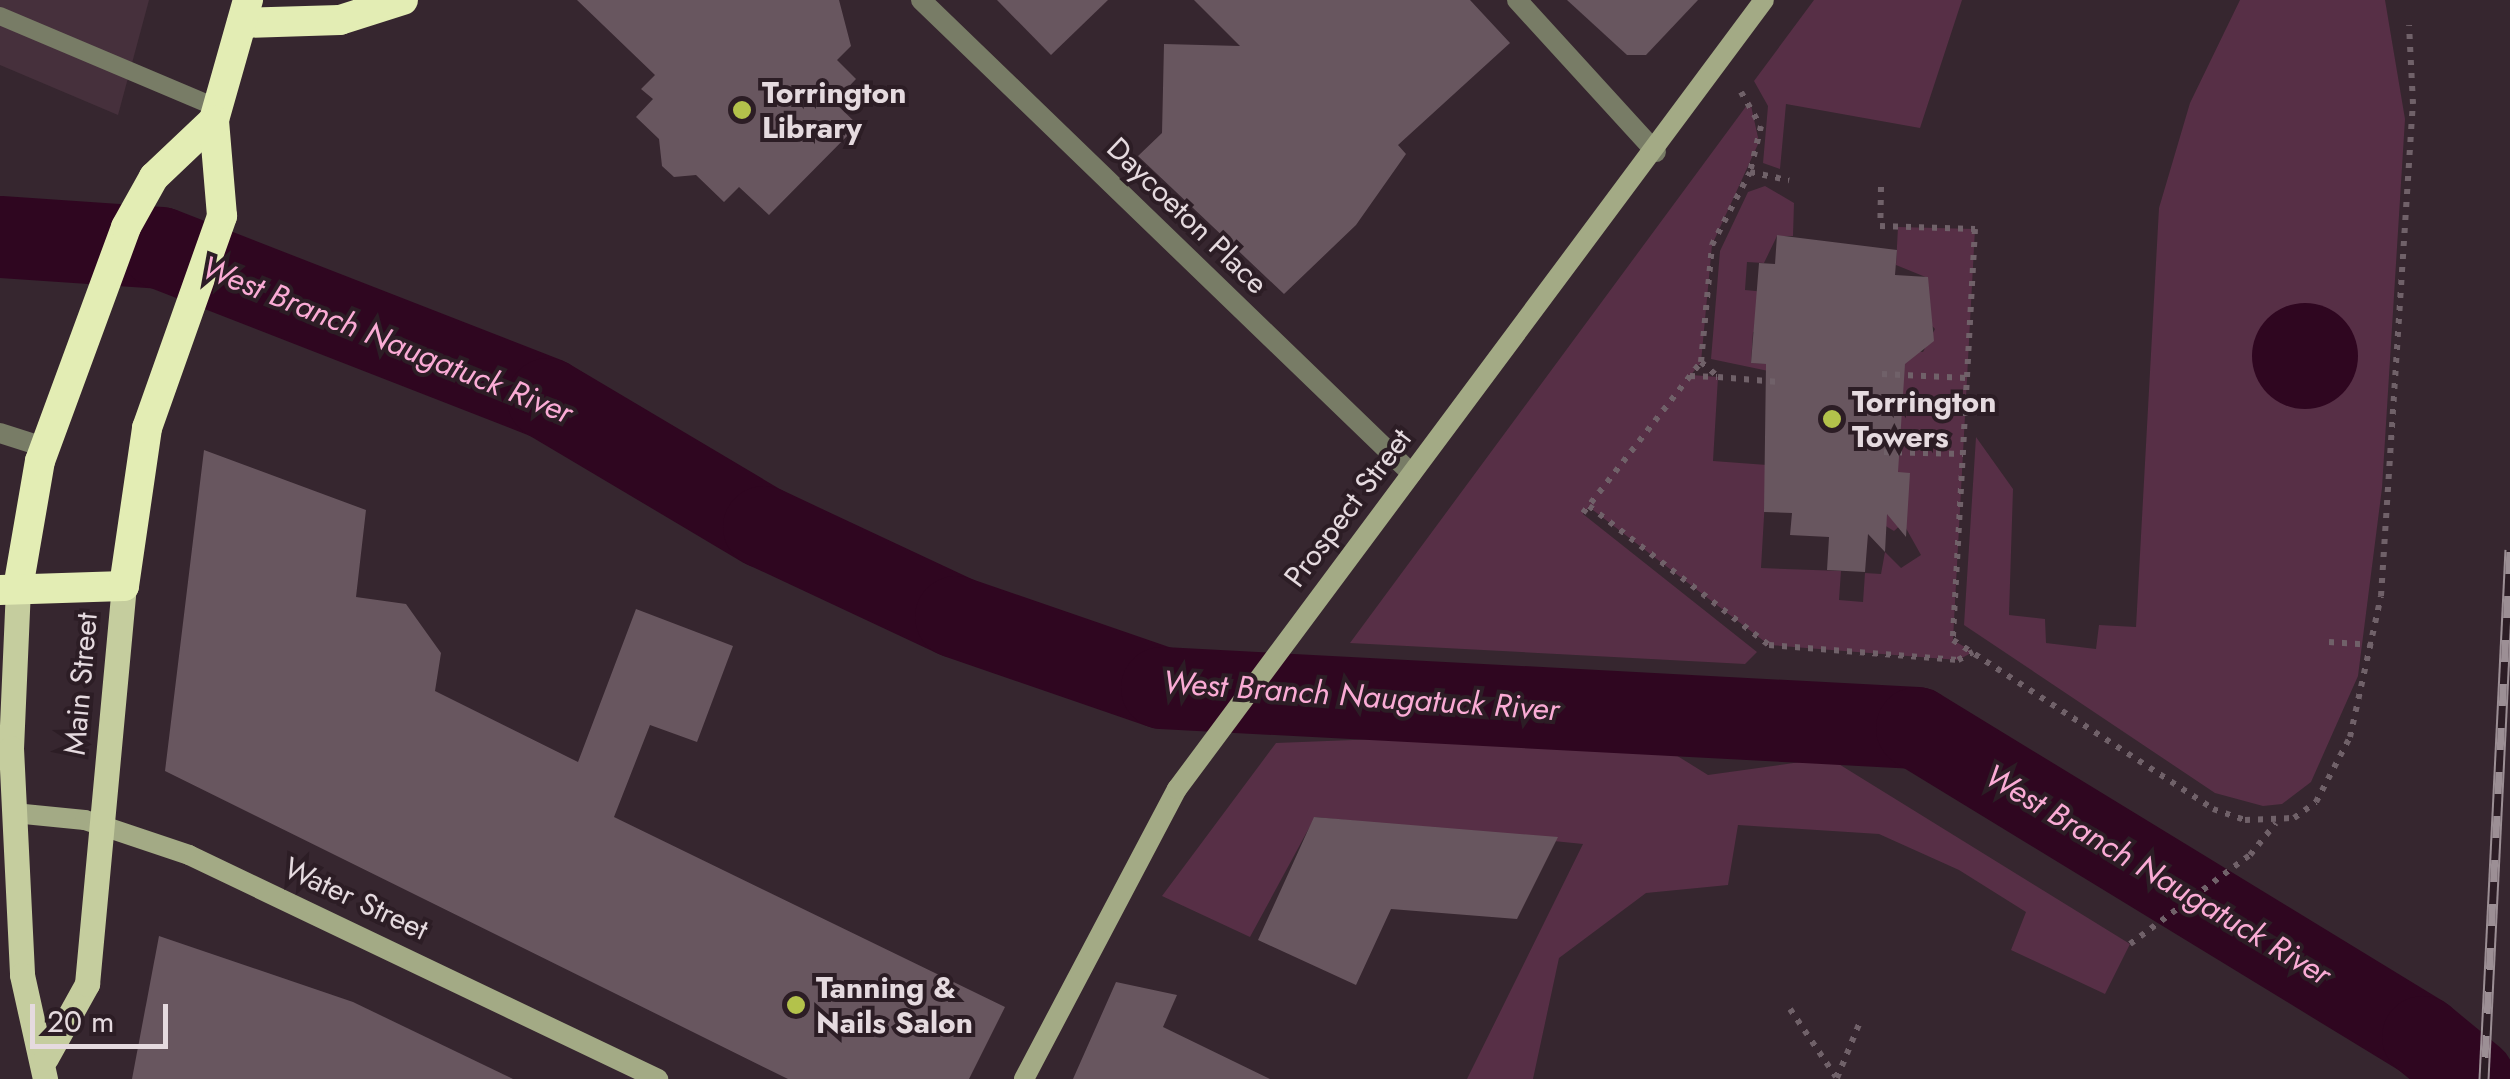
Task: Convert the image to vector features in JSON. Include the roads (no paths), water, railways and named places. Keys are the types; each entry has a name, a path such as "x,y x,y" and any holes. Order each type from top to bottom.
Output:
{"highway":[{"path":"216,114 245,12 340,20 403,0"},
{"name":"Main Street","path":"9,589 44,448 138,203 216,114"},
{"name":"Main Street","path":"124,586 144,441 219,228 224,166 216,114"},
{"path":"9,589 124,586"}],"main road":[{"name":"Prospect Street","path":"1024,1079 1177,789 1300,619 1656,152 1764,0"},
{"name":"Main Street","path":"45,1068 87,984 124,586"},
{"name":"Main Street","path":"9,589 23,988 45,1068"},
{"name":"Water Street","path":"14,813 103,825 260,886 658,1079"}],"street":[{"name":"Daycoeton Place","path":"921,0 1412,474"},
{"path":"1517,0 1656,152"},
{"path":"0,433 44,448"}],"lane":[{"path":"0,16 216,114"}],"waterway":[{"name":"West Branch Naugatuck River","path":"0,237 161,248 548,399 764,527 956,617 1162,688 1917,728 2423,1037 2474,1079"}],"railway":[{"path":"2484,1079 2510,550"}],"place":[{"name":"Torrington Library","path":"742,110"},
{"name":"Torrington Towers","path":"1832,419"},
{"name":"Tanning & Nails Salon","path":"796,1005"}]}
